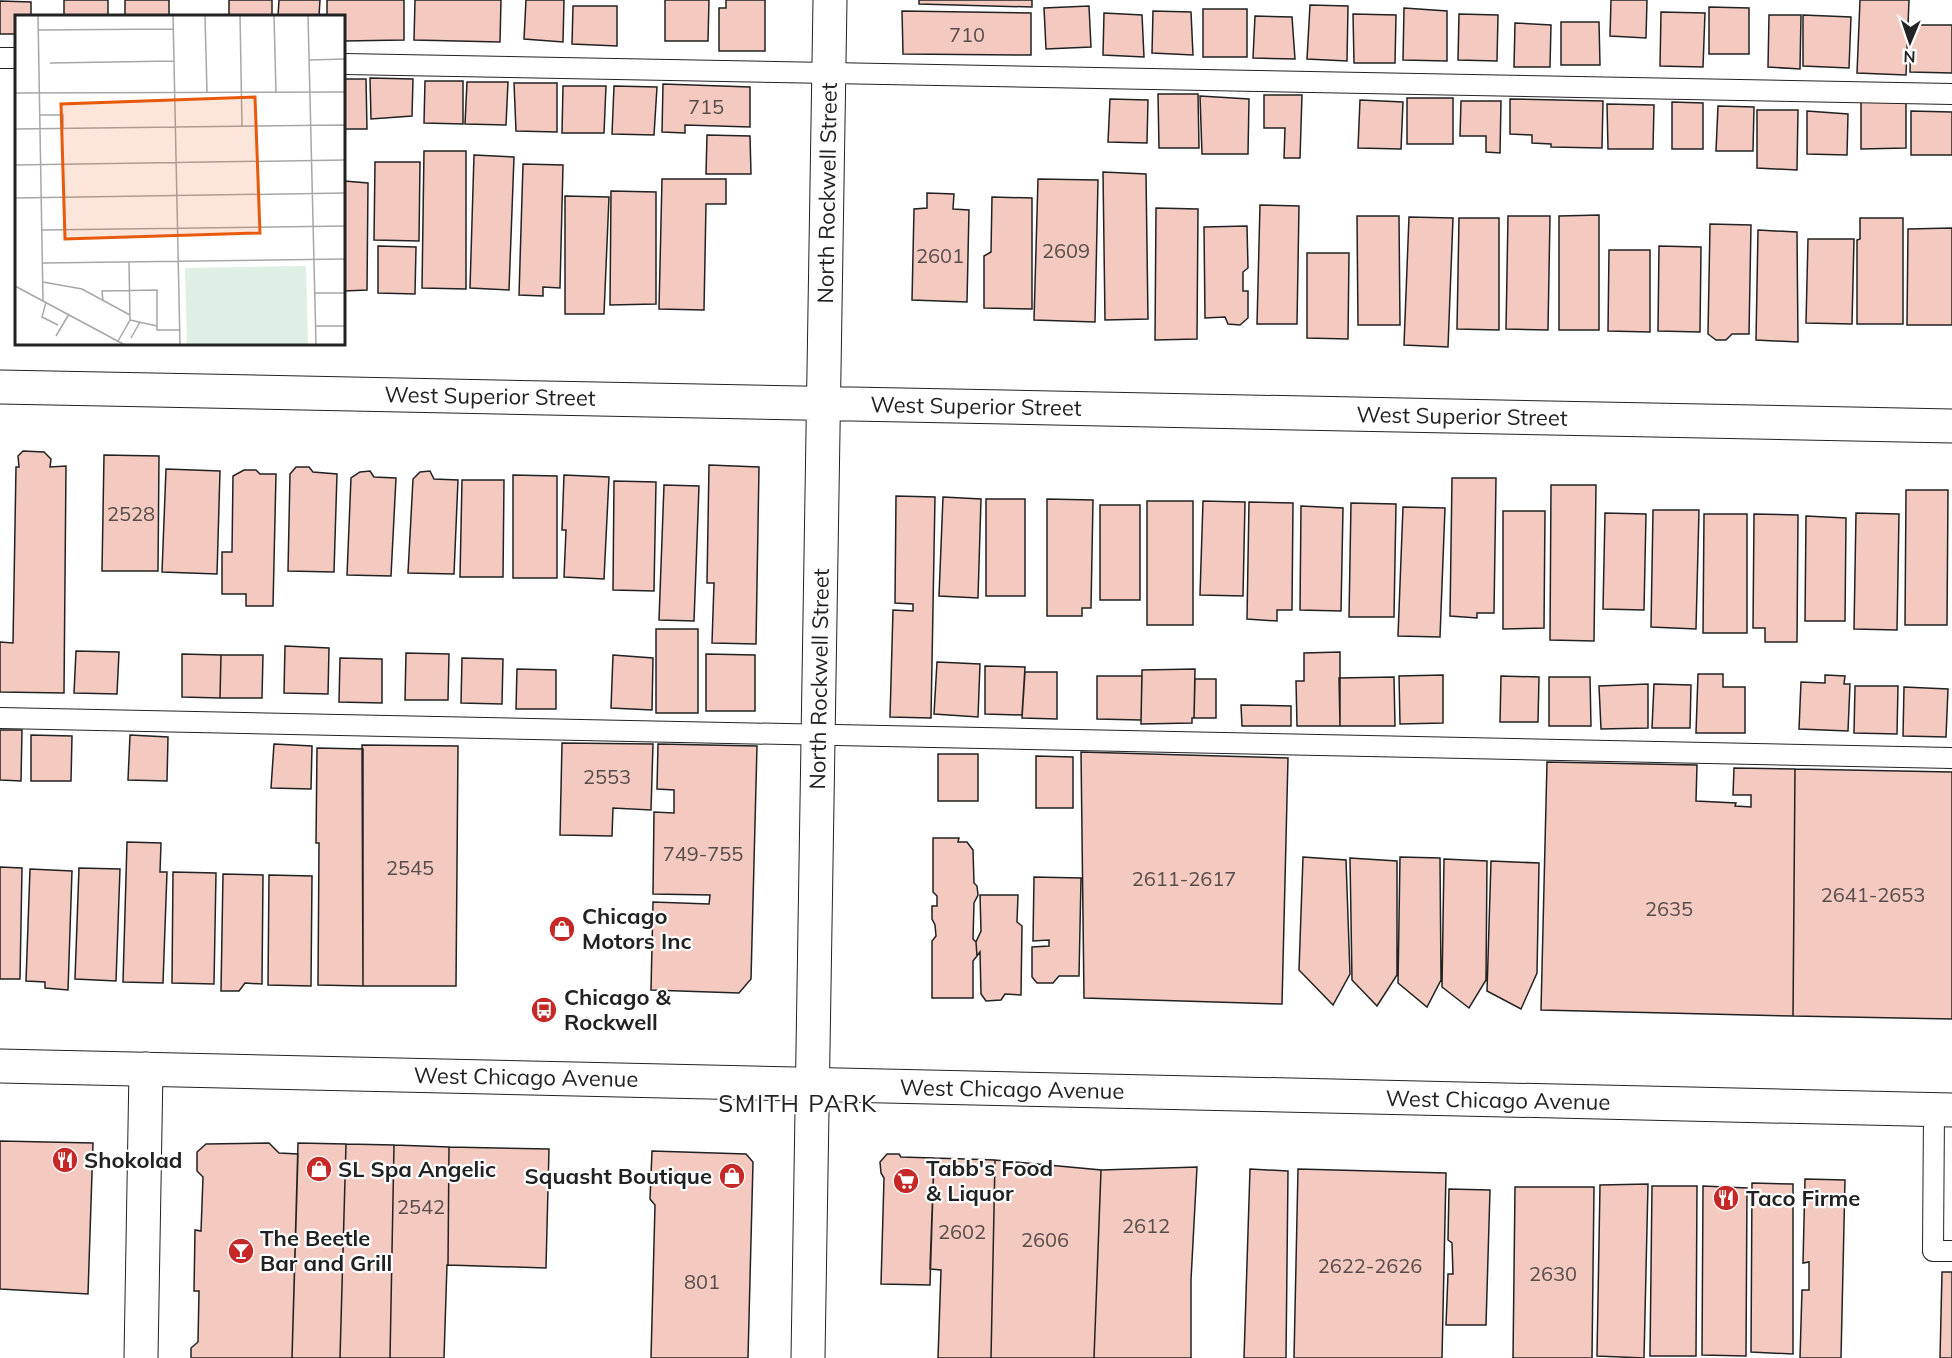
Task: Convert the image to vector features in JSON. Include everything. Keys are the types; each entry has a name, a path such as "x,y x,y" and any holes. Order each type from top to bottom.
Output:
{"street":[{"name":"North Rockwell Street","path":"808,1358 830,0"},
{"name":"West Superior Street","path":"0,387 1952,426"},
{"name":"West Chicago Avenue","path":"0,1066 1943,1110"},
{"path":"141,1358 146,1069"}],"lane":[{"path":"345,64 1952,94"},
{"path":"0,717 1952,758"},
{"path":"1943,1110 1933,1251 1952,1251"}],"building":[{"path":"64,0 108,0 108,15 64,15"},
{"path":"125,0 169,0 169,15 125,15"},
{"path":"229,0 272,0 272,15 229,15"},
{"path":"279,0 320,0 319,15 278,15"},
{"path":"327,0 404,0 404,40 345,41 345,15 327,15"},
{"path":"415,0 501,0 500,42 414,40"},
{"path":"526,0 564,0 563,42 524,39"},
{"path":"665,0 709,0 708,41 665,41"},
{"path":"726,0 765,0 765,51 719,51 719,8 726,8"},
{"path":"919,0 1032,0 1032,7 919,4"},
{"path":"1611,0 1647,0 1646,38 1610,36"},
{"path":"1860,0 1909,0 1906,75 1857,73"},
{"path":"0,1 31,2 31,15 15,15 15,34 0,34"},
{"path":"1310,5 1348,6 1347,61 1307,59"},
{"path":"573,6 617,6 617,46 572,44"},
{"path":"1089,6 1091,47 1046,49 1044,8"},
{"path":"1709,7 1749,8 1749,54 1709,54"},
{"path":"1404,8 1447,11 1447,61 1403,60"},
{"path":"1203,9 1247,9 1247,57 1203,57"},
{"path":"902,11 1031,13 1031,55 903,54"},
{"path":"1153,11 1191,12 1193,55 1152,53"},
{"path":"1661,12 1705,13 1703,67 1660,66"},
{"path":"1104,13 1142,15 1144,57 1103,55"},
{"path":"1353,14 1396,15 1395,63 1354,63"},
{"path":"1459,14 1498,15 1497,61 1458,60"},
{"path":"1769,15 1801,15 1800,69 1768,67"},
{"path":"1803,15 1851,17 1849,68 1803,66"},
{"path":"1255,16 1292,17 1295,59 1253,58"},
{"path":"1561,22 1599,22 1600,65 1561,65"},
{"path":"1515,23 1551,25 1550,67 1514,67"},
{"path":"1911,25 1952,25 1952,73 1910,72"},
{"path":"370,78 413,79 412,116 371,119"},
{"path":"345,79 366,79 367,129 345,129"},
{"path":"425,81 463,81 463,124 424,123"},
{"path":"467,82 508,82 506,125 465,124"},
{"path":"514,83 557,83 557,132 516,131"},
{"path":"663,84 750,87 750,127 685,125 685,133 662,132"},
{"path":"563,86 606,86 604,133 562,133"},
{"path":"614,86 657,87 654,135 612,134"},
{"path":"1158,94 1198,94 1199,148 1159,148"},
{"path":"1264,95 1302,95 1300,158 1284,158 1285,128 1264,128"},
{"path":"1200,96 1249,99 1248,154 1202,154"},
{"path":"1407,98 1453,98 1453,144 1407,144"},
{"path":"1110,99 1148,100 1147,143 1108,142"},
{"path":"1510,99 1603,101 1602,148 1551,147 1551,144 1532,143 1532,135 1510,134"},
{"path":"1360,100 1403,102 1401,149 1358,148"},
{"path":"1461,101 1501,101 1500,153 1486,152 1486,136 1460,136"},
{"path":"1672,102 1703,103 1703,149 1672,149"},
{"path":"1861,102 1906,102 1906,148 1861,149"},
{"path":"1607,104 1654,105 1653,149 1608,149"},
{"path":"1718,106 1754,107 1753,151 1716,151"},
{"path":"1757,110 1798,110 1797,170 1757,168"},
{"path":"1807,111 1848,114 1847,155 1807,154"},
{"path":"1911,111 1952,112 1952,155 1911,155"},
{"path":"707,135 750,136 751,174 706,174"},
{"path":"424,151 466,151 466,289 422,288"},
{"path":"474,155 514,157 509,290 470,288"},
{"path":"375,162 420,162 419,241 374,240"},
{"path":"523,164 563,165 560,288 543,287 543,296 519,295"},
{"path":"1103,172 1146,174 1148,319 1105,320"},
{"path":"662,179 726,179 726,204 706,204 704,310 659,309"},
{"path":"1038,179 1098,180 1095,322 1034,320"},
{"path":"345,181 368,183 367,290 345,291"},
{"path":"611,191 656,192 656,304 610,305"},
{"path":"927,193 954,194 953,209 969,210 967,302 912,300 914,209 927,208"},
{"path":"565,196 609,197 604,314 565,314"},
{"path":"992,197 1032,198 1032,309 984,308 984,256 991,252"},
{"path":"1260,205 1299,206 1297,324 1257,324"},
{"path":"1156,208 1198,209 1197,339 1155,340"},
{"path":"1599,215 1599,330 1559,330 1559,216"},
{"path":"1357,216 1399,216 1400,325 1358,325"},
{"path":"1508,216 1550,216 1548,330 1506,329"},
{"path":"1409,217 1453,218 1448,347 1404,345"},
{"path":"1459,218 1499,218 1499,330 1457,329"},
{"path":"1860,218 1903,218 1903,324 1857,324 1857,240 1860,239"},
{"path":"1710,224 1751,225 1749,334 1732,334 1726,340 1716,340 1708,334"},
{"path":"1247,226 1248,268 1243,272 1243,291 1248,291 1248,318 1240,325 1228,324 1225,317 1205,318 1204,227"},
{"path":"1952,228 1952,325 1907,325 1908,229"},
{"path":"1758,230 1797,232 1798,342 1756,340"},
{"path":"1808,239 1854,239 1852,324 1806,323"},
{"path":"378,246 416,247 415,294 378,293"},
{"path":"1659,246 1701,247 1700,332 1658,331"},
{"path":"1609,250 1650,250 1650,332 1608,331"},
{"path":"1307,253 1349,253 1348,339 1307,338"},
{"path":"23,451 44,452 51,459 50,467 66,466 64,693 0,692 0,642 13,643 16,467 19,467 18,456"},
{"path":"104,455 159,456 158,571 102,571"},
{"path":"709,465 759,467 756,644 712,643 714,583 707,583"},
{"path":"296,467 309,467 313,472 337,474 334,572 288,571 290,474"},
{"path":"166,469 220,471 217,574 162,572"},
{"path":"244,470 256,470 260,474 276,474 273,606 246,606 246,594 222,594 222,552 232,552 233,476"},
{"path":"370,471 374,477 396,478 391,576 347,575 351,478 360,472"},
{"path":"430,471 434,479 458,480 454,574 408,573 413,479 420,472"},
{"path":"513,475 557,476 557,578 513,578"},
{"path":"564,475 609,477 604,579 564,577 566,530 562,530"},
{"path":"1452,478 1496,478 1494,613 1477,613 1477,618 1450,616"},
{"path":"462,480 504,480 503,577 460,577"},
{"path":"614,481 656,482 654,591 613,590"},
{"path":"664,485 699,486 694,621 659,620"},
{"path":"1551,485 1596,485 1594,641 1550,640"},
{"path":"1906,490 1948,490 1947,625 1905,625"},
{"path":"896,496 935,497 931,718 890,717 893,610 913,611 913,604 895,603"},
{"path":"943,497 981,499 978,598 939,596"},
{"path":"986,499 1025,499 1025,596 986,596"},
{"path":"1047,499 1093,500 1091,608 1082,608 1082,616 1047,616"},
{"path":"1147,501 1193,501 1193,625 1147,625"},
{"path":"1203,501 1245,502 1243,596 1200,595"},
{"path":"1249,502 1293,503 1292,610 1277,610 1277,621 1247,619"},
{"path":"1351,503 1396,504 1394,617 1349,617"},
{"path":"1100,505 1140,505 1140,600 1100,600"},
{"path":"1301,506 1343,508 1341,611 1300,610"},
{"path":"1403,507 1445,508 1440,637 1398,636"},
{"path":"1653,510 1699,510 1696,629 1651,627"},
{"path":"1503,511 1545,511 1544,628 1503,629"},
{"path":"1605,513 1646,514 1644,610 1603,609"},
{"path":"1856,513 1899,514 1897,630 1854,629"},
{"path":"1704,514 1747,514 1747,633 1703,633"},
{"path":"1754,514 1798,515 1797,642 1765,642 1765,628 1753,628"},
{"path":"1806,516 1846,518 1845,621 1805,621"},
{"path":"656,629 698,629 698,713 656,713"},
{"path":"285,646 329,648 328,694 284,693"},
{"path":"76,651 119,652 117,694 74,693"},
{"path":"1340,652 1340,726 1297,726 1296,681 1304,681 1304,653"},
{"path":"406,653 449,654 448,700 405,700"},
{"path":"182,654 221,655 220,698 182,697"},
{"path":"706,654 755,655 755,711 706,711"},
{"path":"221,655 263,655 262,698 220,698"},
{"path":"613,655 653,658 652,710 611,708"},
{"path":"340,658 382,659 382,703 339,702"},
{"path":"462,658 503,659 502,704 461,703"},
{"path":"937,662 980,664 978,717 934,714"},
{"path":"985,666 1025,667 1022,715 985,714"},
{"path":"517,669 556,670 556,709 516,709"},
{"path":"1195,669 1192,723 1141,724 1142,670"},
{"path":"1025,672 1057,672 1057,719 1022,718"},
{"path":"1698,674 1723,674 1723,687 1745,687 1745,733 1696,733"},
{"path":"1443,675 1443,723 1400,724 1399,676"},
{"path":"1825,675 1845,676 1844,684 1850,684 1848,731 1799,729 1801,682 1825,683"},
{"path":"1097,676 1142,676 1141,720 1097,719"},
{"path":"1501,676 1539,677 1538,722 1500,722"},
{"path":"1394,677 1395,726 1340,726 1339,678"},
{"path":"1549,677 1590,677 1591,726 1549,726"},
{"path":"1195,679 1216,679 1216,718 1194,718"},
{"path":"1648,684 1648,728 1601,729 1599,686"},
{"path":"1654,684 1691,685 1690,728 1652,728"},
{"path":"1855,686 1898,686 1897,734 1854,733"},
{"path":"1904,687 1948,689 1946,737 1903,736"},
{"path":"1241,705 1291,706 1291,726 1242,726"},
{"path":"0,730 22,730 21,781 0,780"},
{"path":"31,735 72,736 71,781 31,781"},
{"path":"130,735 168,737 167,781 128,780"},
{"path":"562,743 653,744 651,810 613,808 612,836 560,835"},
{"path":"274,744 312,746 311,789 271,788"},
{"path":"658,744 757,746 751,979 739,993 651,990 653,902 709,904 710,895 653,894 654,812 674,813 674,790 657,789"},
{"path":"362,745 458,746 456,986 363,986"},
{"path":"317,748 363,749 363,986 318,985"},
{"path":"1081,752 1288,758 1282,1004 1084,998"},
{"path":"938,754 978,754 978,801 938,801"},
{"path":"1036,756 1073,757 1073,808 1036,808"},
{"path":"1547,762 1697,765 1696,801 1736,803 1735,806 1751,807 1751,795 1733,795 1734,768 1795,769 1793,1016 1541,1010"},
{"path":"1795,769 1952,772 1952,1019 1793,1016"},
{"path":"933,838 959,838 958,842 967,842 973,850 974,883 977,886 978,895 974,903 973,939 976,942 977,956 973,961 973,998 932,998 932,941 936,936 932,906 937,906 937,896 933,892"},
{"path":"127,842 161,843 160,872 167,872 163,983 123,982"},
{"path":"1303,857 1346,860 1350,974 1333,1005 1299,970"},
{"path":"1400,857 1440,858 1441,980 1427,1007 1398,983"},
{"path":"1350,858 1397,861 1397,975 1377,1006 1352,980"},
{"path":"1444,859 1487,861 1486,980 1469,1008 1442,987"},
{"path":"1491,861 1539,863 1537,973 1521,1009 1487,991"},
{"path":"0,867 22,868 20,979 0,979"},
{"path":"79,868 120,869 116,981 75,979"},
{"path":"30,869 72,871 68,990 45,988 45,982 26,981"},
{"path":"173,872 216,873 214,984 172,983"},
{"path":"223,874 263,875 262,984 245,983 239,991 221,991"},
{"path":"269,875 312,876 311,986 268,985"},
{"path":"1034,877 1081,878 1079,976 1059,976 1053,983 1037,983 1032,977 1032,947 1049,946 1049,940 1033,941"},
{"path":"980,895 1018,895 1017,922 1022,926 1021,995 1005,994 1001,1000 986,1001 981,994 980,952 977,956 976,942 981,931"},
{"path":"0,1141 93,1143 88,1294 0,1289"},
{"path":"269,1143 279,1153 298,1154 292,1358 191,1358 191,1348 198,1342 199,1291 194,1291 195,1230 201,1231 203,1177 197,1171 197,1152 206,1144"},
{"path":"298,1143 346,1144 340,1358 292,1358"},
{"path":"346,1144 394,1145 390,1358 340,1358"},
{"path":"394,1145 449,1147 444,1358 390,1358"},
{"path":"449,1147 549,1149 546,1268 448,1265"},
{"path":"652,1151 746,1154 753,1162 748,1358 651,1358 655,1205 650,1199"},
{"path":"887,1154 899,1154 901,1157 934,1158 930,1285 881,1284 884,1178 880,1162"},
{"path":"934,1158 995,1160 991,1358 938,1358 941,1270 930,1269"},
{"path":"995,1160 1101,1170 1094,1358 991,1358"},
{"path":"1197,1167 1191,1280 1191,1358 1094,1358 1101,1170"},
{"path":"1250,1169 1288,1171 1286,1358 1244,1358"},
{"path":"1298,1169 1446,1173 1442,1358 1294,1358"},
{"path":"1805,1179 1845,1180 1841,1358 1800,1358 1802,1290 1809,1290 1809,1262 1803,1263"},
{"path":"1752,1183 1793,1184 1793,1354 1751,1352"},
{"path":"1648,1184 1644,1358 1597,1356 1600,1185"},
{"path":"1652,1186 1697,1186 1696,1356 1650,1356"},
{"path":"1703,1186 1747,1188 1746,1356 1702,1355"},
{"path":"1515,1187 1594,1187 1592,1358 1513,1358"},
{"path":"1449,1189 1490,1190 1486,1325 1446,1325 1448,1274 1453,1274 1452,1243 1448,1240"},
{"path":"1942,1272 1952,1272 1952,1358 1940,1358"}],"place":[{"name":"Chicago Motors Inc","path":"562,929"},
{"name":"Chicago & Rockwell","path":"544,1010"},
{"name":"Shokolad","path":"65,1160"},
{"name":"SL Spa Angelic","path":"319,1169"},
{"name":"Squasht Boutique","path":"732,1176"},
{"name":"Tabb's Food & Liquor","path":"906,1181"},
{"name":"Taco Firme","path":"1726,1198"},
{"name":"The Beetle Bar and Grill","path":"241,1251"}],"district":[{"name":"SMITH PARK","path":"798,1103"}]}
